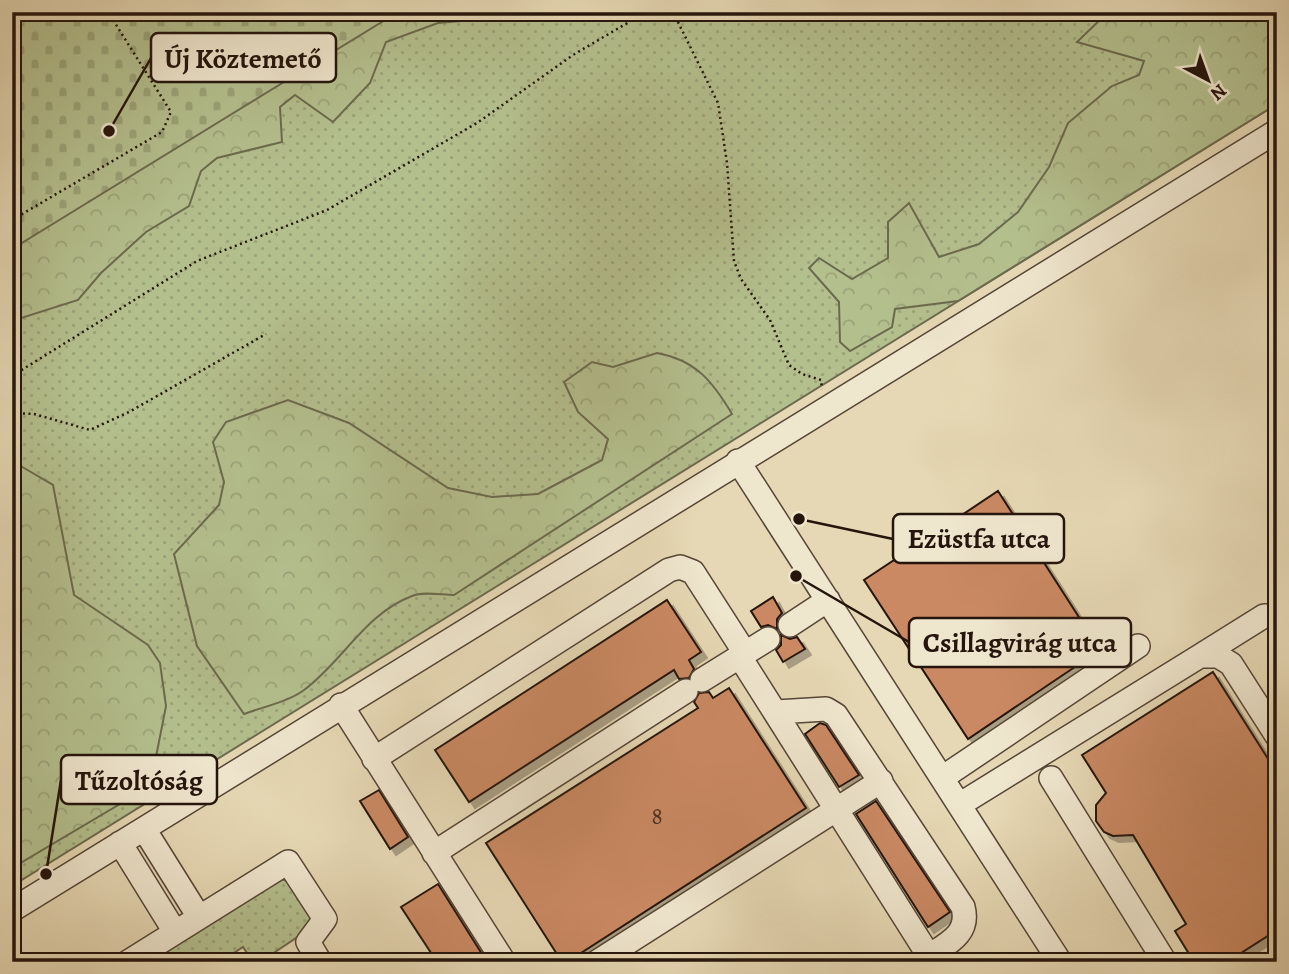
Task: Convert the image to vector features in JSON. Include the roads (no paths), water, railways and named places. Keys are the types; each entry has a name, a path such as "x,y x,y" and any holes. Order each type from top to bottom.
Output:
{"street":[{"path":"12,910 1277,131"},
{"path":"738,461 942,778 1054,960"},
{"path":"374,758 669,570 680,567 693,572 776,712 837,808 925,959 960,933 966,920 963,907 881,781 832,712 826,709 776,712"},
{"path":"790,625 828,600"},
{"path":"959,805 1264,616 1277,616"},
{"path":"434,853 768,639"},
{"path":"942,778 1138,646"},
{"path":"1200,656 1218,656 1230,664 1277,736"},
{"path":"341,705 504,962"},
{"path":"1051,778 1166,962"},
{"path":"597,962 881,781"},
{"path":"144,829 199,918"},
{"path":"120,843 175,932"},
{"path":"128,962 288,862 325,919 308,942 320,962"}],"place":[{"name":"Új Köztemető","path":"109,131"},
{"name":"Ezüstfa utca","path":"799,519"},
{"name":"Csillagvirág utca","path":"796,576"},
{"name":"Tűzoltóság","path":"46,874"}]}
